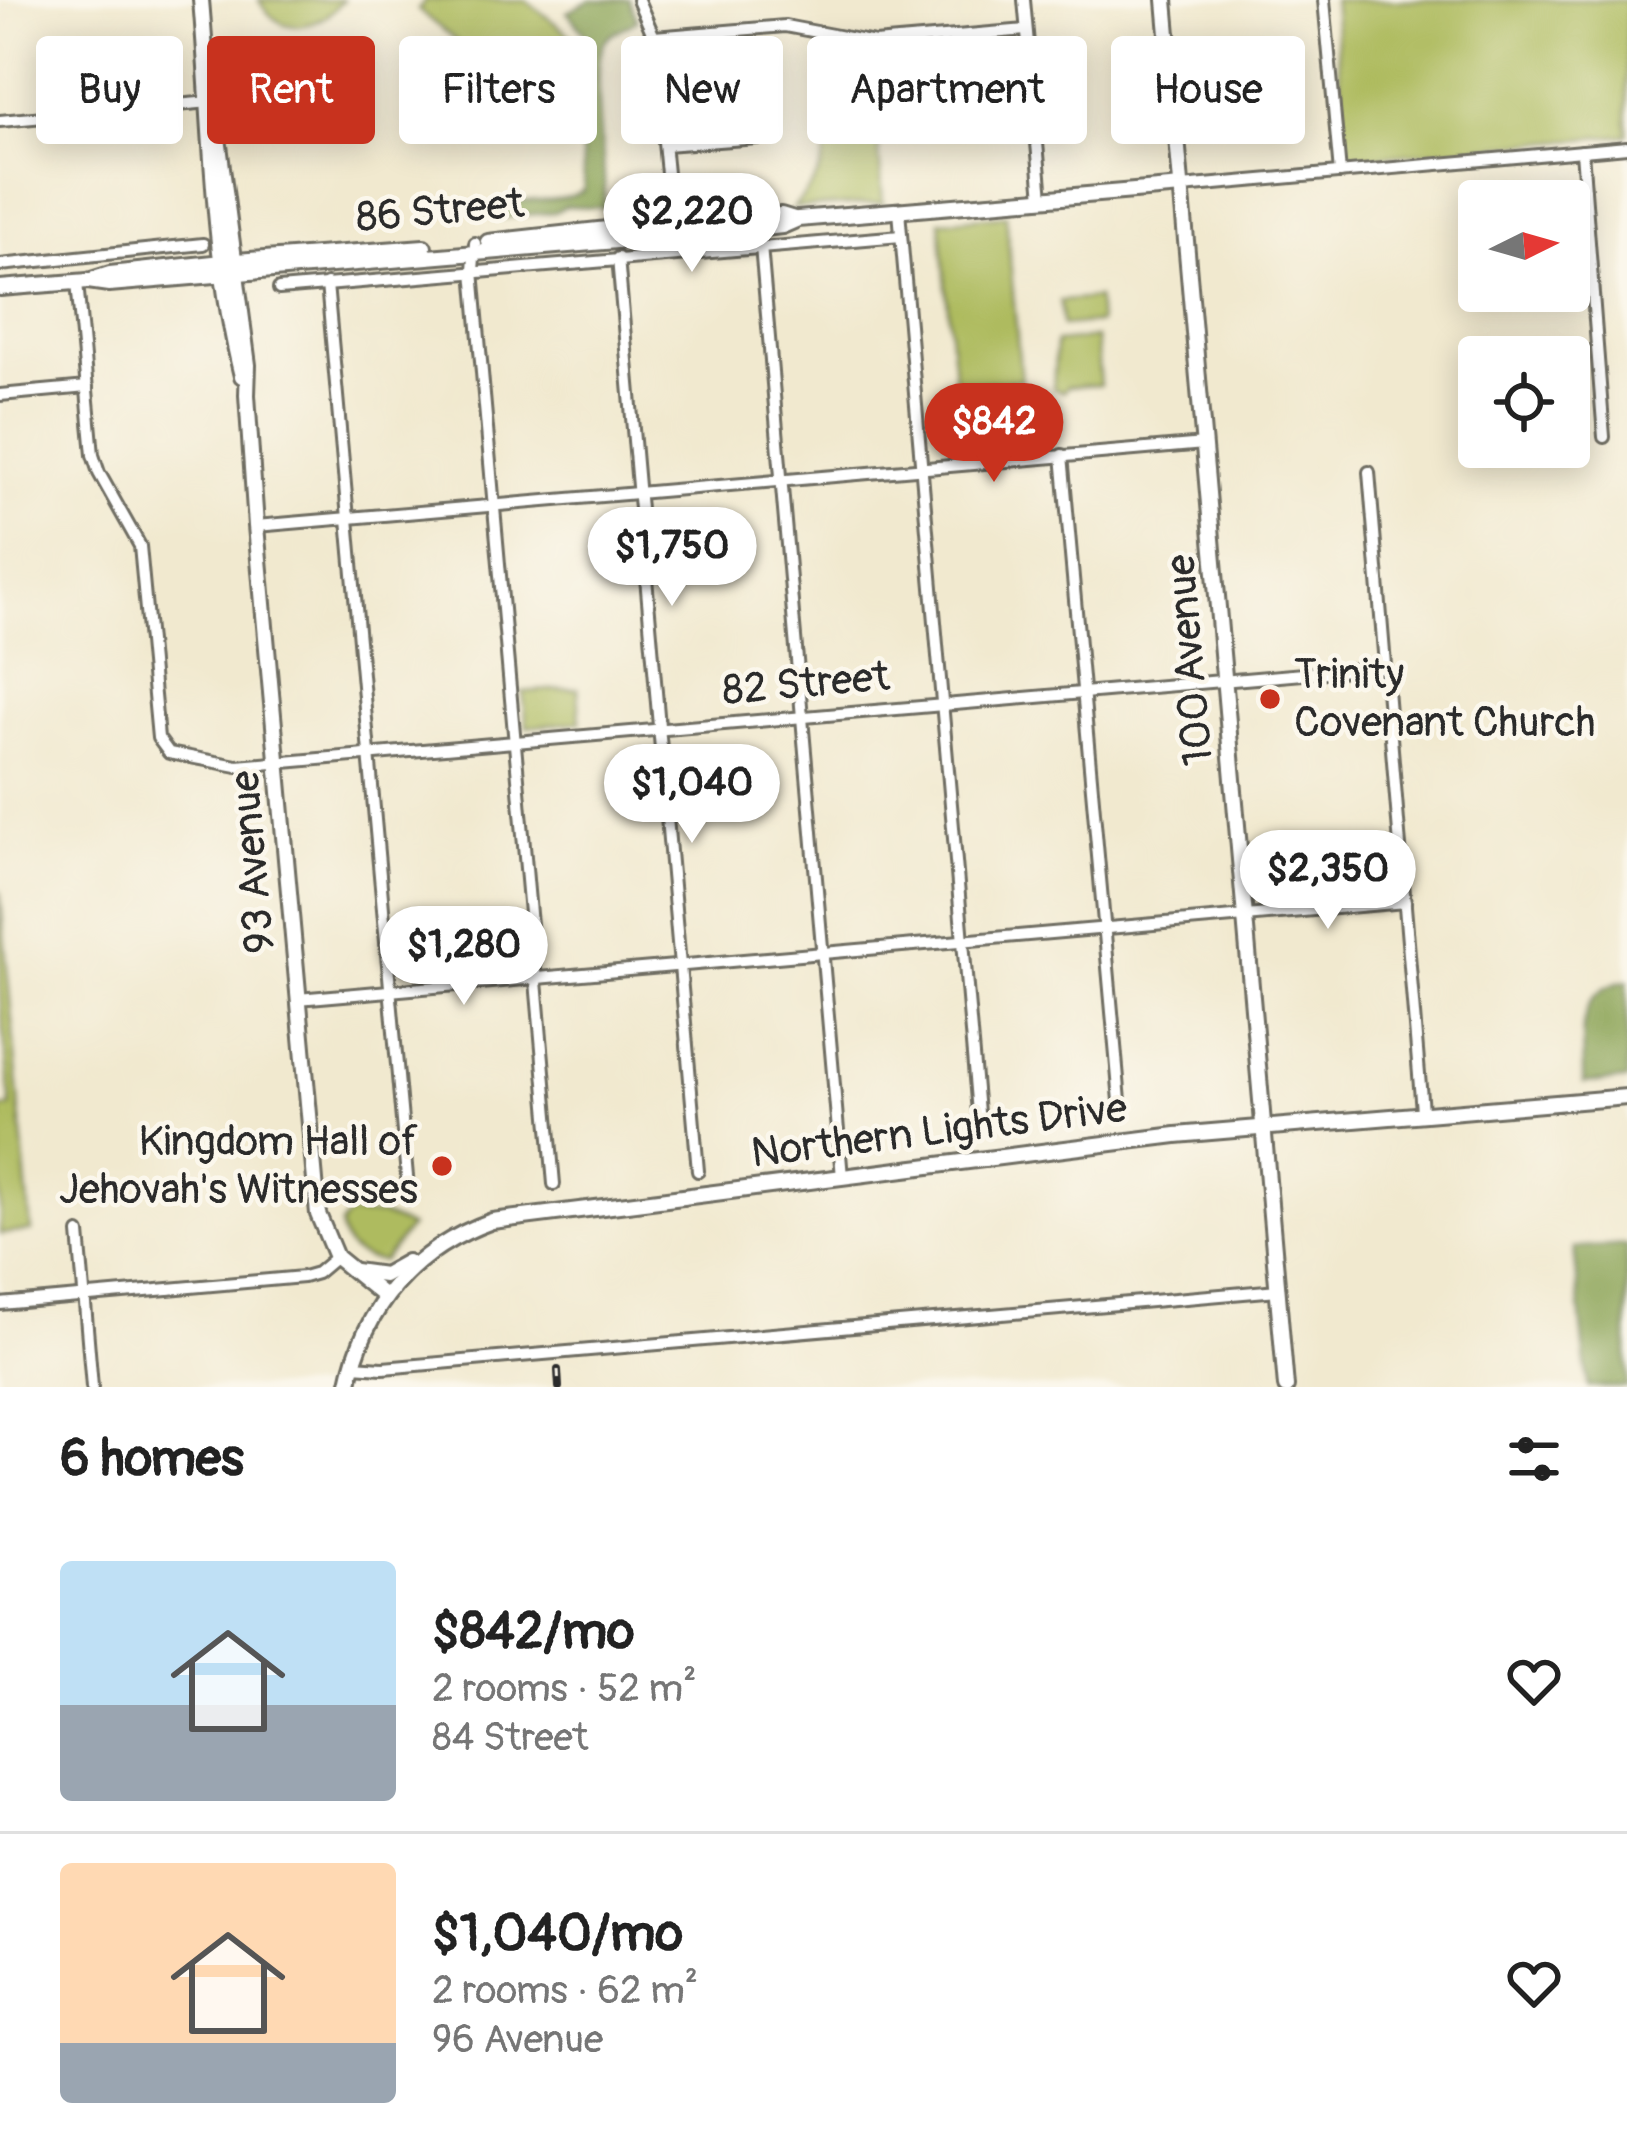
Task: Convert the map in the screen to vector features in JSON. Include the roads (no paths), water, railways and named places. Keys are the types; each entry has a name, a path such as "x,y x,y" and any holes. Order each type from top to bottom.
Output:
{"main road":[{"name":"93 Avenue","path":"201,0 207,70"},
{"name":"100 Avenue","path":"1165,0 1286,1387"},
{"name":"93 Avenue","path":"211,144 247,395 318,1214 336,1257 384,1296"},
{"name":"86 Street","path":"0,288 110,274 672,229 781,215 798,219 1181,187"},
{"name":"Northern Lights Drive","path":"348,1387 368,1324 384,1296 435,1248 467,1230 513,1216 1264,1126 1627,1096"},
{"path":"350,1270 383,1275 435,1248"},
{"path":"350,1270 366,1291 368,1324"}],"street":[{"path":"638,0 654,36"},
{"path":"1024,0 1042,198"},
{"path":"1324,0 1340,173"},
{"path":"665,36 774,26 874,43 1026,30"},
{"path":"0,121 207,105"},
{"path":"672,229 665,145 678,144"},
{"name":"86 Street","path":"1181,187 1627,147"},
{"path":"1582,151 1604,437"},
{"path":"899,211 979,1124"},
{"name":"86 Street","path":"279,289 901,236"},
{"path":"0,265 203,244"},
{"path":"761,246 842,1177"},
{"path":"474,247 554,1184"},
{"path":"618,258 698,1172"},
{"path":"0,395 87,387 83,281"},
{"path":"327,284 409,1199"},
{"name":"82 Street","path":"87,387 95,465 140,546 157,730 164,749 229,766 1384,667"},
{"path":"256,526 1204,444"},
{"path":"1062,455 1120,1101"},
{"path":"1369,472 1422,1112"},
{"path":"298,999 1406,902"},
{"path":"79,1233 92,1387"},
{"path":"0,1304 303,1277 317,1273 336,1257"},
{"path":"353,1366 382,1368 1278,1290"}],"railway":[{"path":"558,1370 559,1387"}],"place":[{"name":"Trinity Covenant Church","path":"1270,699"},
{"name":"Kingdom Hall of Jehovah's Witnesses","path":"442,1166"}]}
